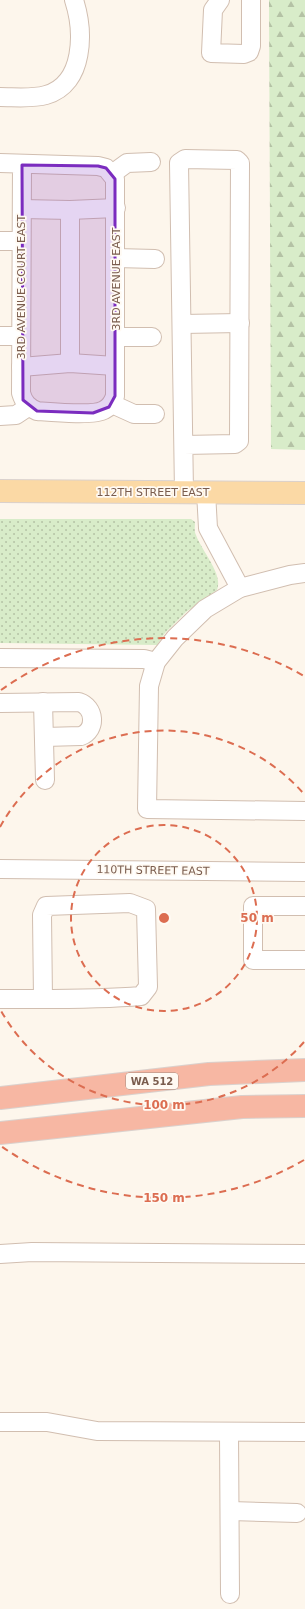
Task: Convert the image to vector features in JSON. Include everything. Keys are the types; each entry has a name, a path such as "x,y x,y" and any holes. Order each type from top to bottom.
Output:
{"highway":[{"path":"208,1074 305,1062"},
{"name":"WA 512","path":"0,1098 208,1074 305,1070"},
{"path":"0,1133 242,1108 305,1106"},
{"path":"242,1108 305,1111"}],"main road":[{"name":"112TH STREET EAST","path":"0,491 305,493"}],"street":[{"path":"0,97 36,96 53,92 68,80 77,62 79,48 79,21 74,0"},
{"path":"220,0 213,10 211,52 244,54 250,52 252,46 251,0"},
{"path":"184,445 235,444 239,441 240,163 237,160 185,159 180,163 184,492"},
{"path":"0,163 22,165 95,165 106,168 112,174 127,163 151,162"},
{"name":"3RD AVENUE COURT EAST","path":"22,165 21,393 23,400 28,407"},
{"name":"3RD AVENUE EAST","path":"112,174 116,187 115,396 112,404"},
{"path":"22,210 116,208"},
{"path":"70,210 70,363"},
{"path":"0,241 22,241"},
{"path":"116,258 154,259"},
{"path":"182,324 240,323"},
{"path":"0,336 21,336"},
{"path":"116,337 152,337"},
{"path":"21,367 70,363 115,366"},
{"path":"0,416 16,415 28,407 37,411 93,413 104,411 112,404 129,413 155,414"},
{"path":"206,492 208,528 240,588"},
{"path":"305,573 290,575 240,588 205,609 175,638 156,662 149,686 147,810 305,811"},
{"path":"0,658 144,659 156,662"},
{"path":"0,703 43,702 83,704 90,712 92,725 86,734 81,736 44,737"},
{"path":"43,702 45,780"},
{"name":"110TH STREET EAST","path":"0,869 305,872"},
{"path":"0,998 43,999 108,999 141,996 148,987 146,909 130,903 46,906 42,915 43,999"},
{"path":"305,906 254,906 253,937 253,960 305,960"},
{"path":"0,1254 32,1252 305,1254"},
{"path":"0,1422 47,1422 97,1431 229,1433 305,1432"},
{"path":"229,1433 230,1594"},
{"path":"230,1511 297,1513"}],"highlighted area":[{"path":"22,165 98,166 106,168 115,179 115,396 109,407 93,413 37,411 23,400"}],"green space":[{"path":"269,0 305,0 305,450 271,449"},
{"path":"0,519 191,519 195,522 195,532 215,570 218,584 217,590 186,612 165,633 157,645 0,643"}]}
